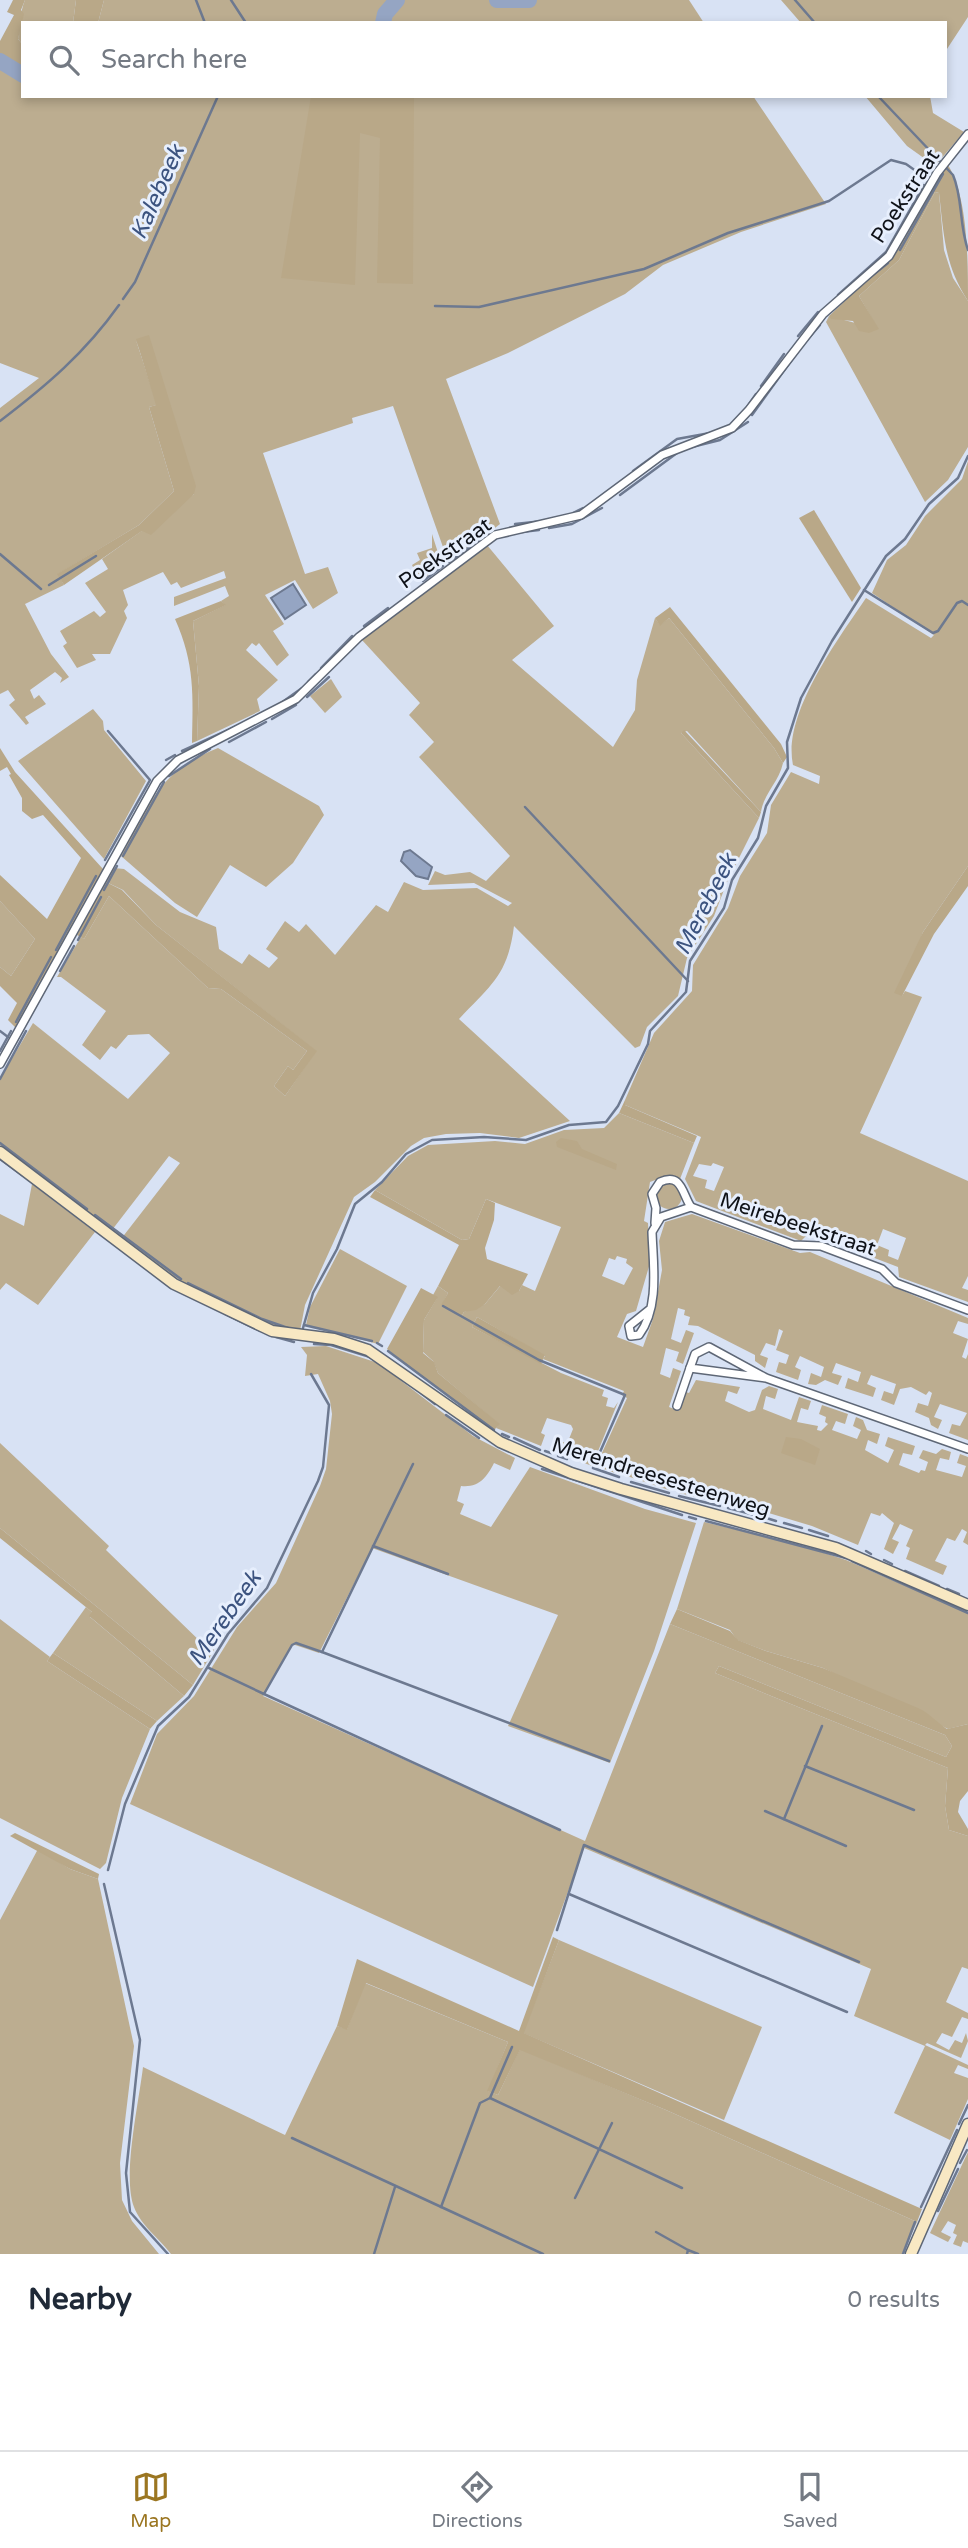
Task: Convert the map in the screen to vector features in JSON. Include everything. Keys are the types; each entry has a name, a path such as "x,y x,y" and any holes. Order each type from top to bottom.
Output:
{"main road":[{"name":"Merendreesesteenweg","path":"0,1152 174,1284 272,1331 334,1339 368,1350 500,1442 570,1473 836,1548 968,1605"},
{"path":"911,2254 968,2124"}],"street":[{"name":"Poekstraat","path":"0,1065 165,771 178,760 296,699 359,636 495,535 581,515 662,455 732,428 824,314 889,256 941,168 968,134"},
{"name":"Meirebeekstraat","path":"649,1310 654,1286 652,1232 656,1208 652,1194 656,1186 665,1179 680,1183 691,1207"},
{"name":"Meirebeekstraat","path":"655,1224 661,1217 691,1207 793,1245 821,1246 882,1269 896,1283 968,1310"},
{"path":"677,1406 695,1354 709,1347 766,1378 968,1449"},
{"path":"690,1368 766,1378"}],"shaded area":[{"path":"13,0 25,0 21,10 24,14 18,39 21,43 21,69 0,58 0,41 14,15 7,12"},
{"path":"25,0 76,0 73,21 21,21 21,43 18,39 21,14"},
{"path":"76,0 104,0 99,21 73,21"},
{"path":"104,0 689,0 703,21 99,21"},
{"path":"781,0 968,0 968,17 947,49 947,21 799,21"},
{"path":"0,66 21,79 21,98 754,98 826,204 741,232 663,265 625,294 508,353 446,379 500,524 449,564 393,406 352,418 353,423 263,453 305,574 328,567 338,593 313,609 295,580 265,595 284,624 273,631 289,655 277,666 259,643 256,646 252,643 246,650 278,680 257,699 260,711 197,741 199,686 193,621 225,605 221,601 229,596 225,586 174,606 174,597 226,578 224,571 181,588 177,582 171,585 163,572 123,590 128,605 124,611 127,618 110,654 92,654 96,660 77,668 63,646 67,643 60,631 94,611 100,617 106,612 85,583 108,569 102,559 194,494 136,340 157,405 149,407 174,491 139,525 58,574 64,585 25,604 51,654 69,677 60,683 62,678 55,672 30,690 34,699 39,695 46,704 25,717 29,723 26,725 9,705 15,700 8,690 0,694 0,408 39,378 0,363"},
{"path":"311,98 414,98 413,284 377,283 380,138 360,133 355,285 281,278"},
{"path":"867,98 930,98 933,113 964,132 935,166 907,146"},
{"path":"948,165 955,178 963,211 968,301 950,262 939,193 935,192 899,260 859,296 879,329 869,333 859,331 853,321 831,319 829,316 893,256 934,183"},
{"path":"935,192 939,193 944,250 953,278 968,301 968,447 948,480 925,502 826,322 829,316 878,329 859,296 899,260"},
{"path":"149,335 196,486 194,494 151,535 142,531 64,585 57,574 139,525 174,491 149,407 156,405 136,339"},
{"path":"968,461 968,866 923,932 902,996 905,991 922,997 860,1133 968,1181 968,1276 962,1288 968,1290 968,1302 899,1277 898,1267 809,1233 801,1241 696,1201 685,1179 701,1137 625,1105 654,1033 692,991 693,965 728,908 740,876 767,833 771,805 791,772 819,784 820,776 793,765 792,745 804,700 828,655 866,598 931,638 934,635 872,593 887,560 906,545 925,516 962,479","holes":["713,1163 724,1167 714,1191 705,1188 707,1180 693,1176 699,1164 711,1166","883,1229 906,1238 898,1260 888,1256 889,1250 877,1245"]},
{"path":"814,510 861,588 852,602 799,518"},
{"path":"432,534 442,565 420,581 412,565 420,560 417,553 432,548"},
{"path":"487,545 554,626 512,660 613,747 635,710 637,680 655,618 660,625 669,618 774,748 783,763 761,812 687,731 681,733 759,818 727,882 714,916 687,958 678,996 647,1027 640,1046 635,1048 514,926 502,968 489,988 459,1019 570,1121 519,1138 480,1133 446,1134 424,1138 411,1146 375,1182 354,1197 305,1305 300,1331 277,1326 229,1308 206,1296 121,1239 180,1163 169,1156 112,1230 0,1145 0,1079 33,1023 128,1099 170,1053 149,1034 128,1035 116,1049 111,1046 100,1060 82,1045 106,1011 61,977 57,977 81,937 84,939 109,896 208,988 221,989 307,1051 293,1070 288,1066 274,1086 285,1096 316,1051 156,925 123,890 106,882 114,868 124,869 180,912 216,927 219,949 242,964 249,954 269,968 278,958 266,949 285,921 299,932 306,924 335,955 376,905 388,912 404,882 423,890 477,888 508,906 512,903 474,883 428,885 435,871 445,875 470,872 486,881 510,856 419,757 434,742 409,715 420,703 362,640"},
{"path":"221,601 226,605 193,621 199,686 197,741 192,743 189,665 175,619"},
{"path":"670,607 781,744 787,757 783,763 774,748 669,618 660,626 655,618"},
{"path":"331,679 342,697 325,713 310,696"},
{"path":"93,709 103,721 104,730 146,781 104,859 18,761"},
{"path":"684,730 761,812 759,818 681,733"},
{"path":"0,748 15,772 103,869 17,1029 8,1020 17,1003 0,986 0,967 11,976 35,939 0,901 0,875 47,919 81,858 43,815 32,819 22,811 22,798 9,775 11,774 7,767 0,771"},
{"path":"218,748 319,806 324,815 293,863 266,887 230,865 197,917 175,903 121,856 158,791 182,768"},
{"path":"968,866 968,886 934,934 902,996 894,993 923,932"},
{"path":"106,882 122,890 156,925 317,1051 285,1096 274,1086 288,1066 293,1070 307,1051 221,989 208,988 109,896 84,939 77,935"},
{"path":"0,901 35,939 11,976 0,967"},
{"path":"625,1100 625,1105 697,1136 694,1143 619,1113"},
{"path":"619,1113 694,1143 680,1179 666,1176 650,1182 644,1221 648,1223 650,1263 636,1311 627,1314 617,1337 643,1347 653,1319 662,1270 659,1241 665,1222 692,1214 800,1253 810,1252 968,1318 968,1324 958,1321 953,1333 968,1339 962,1357 966,1359 968,1354 968,1440 949,1433 952,1424 960,1426 967,1413 940,1404 934,1417 942,1420 938,1429 931,1425 929,1418 915,1412 918,1403 928,1406 932,1393 929,1391 926,1395 911,1387 900,1389 894,1405 881,1400 884,1391 893,1394 896,1384 871,1375 867,1384 876,1388 873,1397 845,1388 848,1378 858,1382 861,1372 836,1363 832,1373 842,1376 838,1385 825,1380 816,1385 808,1384 811,1373 821,1377 824,1367 800,1356 795,1367 801,1370 798,1380 776,1372 779,1362 786,1364 789,1355 776,1350 783,1331 779,1329 775,1346 766,1343 760,1355 768,1358 765,1368 755,1361 755,1355 698,1326 688,1325 690,1317 684,1315 685,1310 678,1308 671,1339 681,1343 686,1330 694,1333 683,1364 676,1361 679,1352 666,1348 660,1374 670,1378 673,1368 681,1371 669,1407 679,1411 686,1392 689,1393 696,1380 740,1387 737,1394 728,1391 725,1401 749,1412 755,1410 762,1390 769,1386 778,1389 775,1399 766,1396 763,1409 791,1420 799,1397 811,1401 808,1410 801,1408 797,1422 818,1426 817,1430 821,1431 828,1424 825,1422 826,1417 819,1414 822,1405 848,1414 845,1424 836,1421 832,1430 857,1439 861,1430 853,1426 856,1417 863,1420 867,1430 880,1434 877,1444 868,1440 865,1450 888,1463 894,1450 885,1446 888,1437 915,1446 912,1455 903,1453 899,1465 919,1473 921,1470 925,1471 928,1462 919,1458 923,1450 936,1454 942,1449 951,1452 949,1460 940,1458 936,1470 962,1477 966,1466 957,1463 960,1454 968,1457 968,1545 963,1542 967,1532 962,1529 955,1541 947,1538 935,1561 947,1566 943,1575 906,1559 910,1548 906,1546 913,1530 900,1524 892,1539 899,1542 893,1554 884,1549 894,1523 882,1513 880,1516 871,1513 858,1545 812,1526 708,1495 706,1499 679,1493 680,1487 672,1484 669,1490 627,1476 630,1465 618,1474 596,1466 627,1398 622,1395 624,1391 543,1359 545,1356 477,1317 472,1327 561,1373 604,1390 602,1396 608,1398 606,1406 614,1408 618,1402 592,1466 559,1453 563,1442 567,1444 573,1429 571,1425 547,1418 541,1433 545,1435 541,1446 496,1428 499,1424 438,1373 433,1361 423,1352 424,1320 437,1298 433,1295 438,1286 448,1293 442,1305 461,1317 464,1312 485,1304 501,1285 519,1291 522,1285 535,1291 561,1227 486,1199 469,1239 462,1240 375,1190 408,1156 428,1145 495,1141 525,1144 564,1130 604,1128","holes":["617,1256 627,1259 626,1263 633,1268 624,1285 602,1276 609,1258 615,1260"]},
{"path":"561,1138 577,1141 582,1149 617,1164 616,1170 557,1147 556,1142"},
{"path":"669,1183 678,1187 682,1196 678,1205 669,1209 660,1205 656,1196 660,1187"},
{"path":"32,1184 95,1232 38,1305 6,1283 0,1290 0,1214 24,1226"},
{"path":"375,1190 462,1240 469,1239 486,1199 495,1203 494,1220 485,1248 487,1259 528,1274 519,1291 512,1295 500,1286 485,1304 476,1310 464,1312 461,1317 441,1305 448,1293 438,1286 459,1245 370,1197"},
{"path":"340,1249 407,1286 378,1344 306,1325 310,1307"},
{"path":"421,1288 438,1297 424,1320 423,1353 434,1362 438,1373 500,1424 493,1431 387,1349"},
{"path":"477,1317 545,1355 541,1364 472,1327"},
{"path":"326,1346 378,1363 473,1436 515,1458 510,1470 494,1463 478,1483 461,1486 457,1501 464,1504 460,1514 491,1527 530,1467 645,1509 696,1523 654,1651 610,1763 508,1726 558,1615 372,1548 319,1653 292,1644 263,1696 585,1841 670,1624 945,1735 952,1746 946,1757 719,1666 715,1673 948,1768 945,1806 949,1830 968,1836 968,1969 962,1967 946,2002 968,2013 968,2019 962,2017 952,2037 942,2033 936,2043 949,2050 955,2040 962,2043 966,2033 968,2041 961,2058 927,2043 925,2045 968,2065 968,2069 958,2065 954,2073 968,2078 968,2099 950,2140 894,2113 925,2046 854,2016 871,1969 584,1848 533,1987 130,1804 157,1734 194,1696 237,1627 276,1583 320,1486 326,1469 332,1414 330,1401 318,1374 305,1376 307,1355 301,1347"},
{"path":"786,1437 801,1439 820,1449 815,1465 781,1453"},
{"path":"0,1443 109,1546 106,1550 207,1648 210,1646 214,1650 193,1685 0,1528"},
{"path":"704,1522 793,1543 846,1560 968,1613 968,1724 948,1729 823,1668 737,1640 730,1630 677,1609"},
{"path":"0,1528 193,1685 184,1696 89,1616 92,1612 0,1538"},
{"path":"86,1607 93,1613 90,1617 184,1696 157,1721 53,1653"},
{"path":"677,1609 730,1631 738,1640 823,1668 918,1708 947,1729 968,1724 968,1791 960,1801 958,1812 968,1829 968,1836 949,1830 945,1806 948,1768 715,1673 719,1666 946,1757 952,1746 945,1735 670,1624"},
{"path":"0,1619 50,1657 47,1661 150,1729 122,1798 106,1863 100,1869 0,1818"},
{"path":"53,1653 157,1721 150,1729 47,1661"},
{"path":"15,1833 99,1874 98,1879 70,1869 10,1836"},
{"path":"38,1849 70,1869 98,1879 134,2046 120,2163 122,2200 132,2221 159,2254 0,2254 0,1920"},
{"path":"553,1937 559,1940 524,2033 922,2209 917,2222 666,2110 520,2050 498,2095 487,2091 508,2042 366,1983 347,2030 337,2026 357,1959 519,2031"},
{"path":"559,1940 762,2027 724,2120 523,2033"},
{"path":"365,1983 508,2042 488,2091 498,2095 520,2049 666,2110 917,2222 902,2254 171,2254 141,2220 131,2194 131,2158 143,2067 285,2135 337,2026 347,2029"},
{"path":"968,2152 968,2243 963,2241 961,2247 953,2244 957,2235 953,2233 956,2225 948,2221 941,2232 951,2237 948,2242 930,2233"}],"water":[{"path":"293,584 306,605 285,619 271,598"},
{"path":"410,850 432,867 428,879 416,876 401,861 404,852"}],"waterway":[{"path":"196,0 204,21"},
{"path":"231,0 245,21"},
{"path":"383,21 385,14 397,0"},
{"path":"497,0 529,0"},
{"path":"795,0 813,21"},
{"path":"0,61 21,74"},
{"name":"Kalebeek","path":"123,299 135,282 217,98"},
{"path":"880,98 953,175 968,250"},
{"path":"435,306 479,307 644,269 728,233 829,201 891,160 906,164 923,176"},
{"path":"900,250 943,174"},
{"path":"838,295 886,252 924,185"},
{"path":"864,282 888,263"},
{"name":"Kalebeek","path":"0,421 64,368 93,338 119,305"},
{"path":"798,336 818,312"},
{"path":"808,339 820,325"},
{"path":"761,386 784,354"},
{"path":"752,415 793,358"},
{"path":"747,407 756,394"},
{"path":"692,447 720,440 748,422"},
{"path":"633,471 677,439 710,433"},
{"path":"620,495 677,453"},
{"name":"Merebeek","path":"303,1328 313,1293 337,1249 355,1204 382,1182 406,1154 432,1140 484,1137 526,1140 569,1125 606,1122 618,1106 648,1044 650,1031 686,992 690,961 724,908 732,880 758,838 766,806 788,768 787,742 801,698 832,641 886,556 905,539 929,504 958,478 968,456"},
{"path":"573,513 583,508"},
{"path":"549,528 572,524 602,508"},
{"path":"515,524 543,521"},
{"path":"522,532 539,530"},
{"path":"449,562 483,537"},
{"path":"0,554 41,589"},
{"path":"49,585 96,556"},
{"path":"423,581 443,566"},
{"path":"864,590 933,633 938,631 957,603 962,601 968,605"},
{"path":"364,626 388,608"},
{"path":"321,668 352,636"},
{"path":"308,682 316,674"},
{"path":"307,697 329,677"},
{"path":"281,703 302,688"},
{"path":"272,719 296,705"},
{"path":"229,742 266,722"},
{"path":"182,751 237,726"},
{"path":"105,860 150,780 108,731"},
{"path":"169,776 210,749"},
{"path":"166,760 175,755"},
{"path":"123,856 164,782"},
{"path":"525,807 688,981"},
{"path":"104,890 117,866"},
{"path":"56,950 96,876"},
{"path":"78,940 101,897"},
{"path":"60,971 74,946"},
{"path":"16,1022 51,957"},
{"path":"0,1031 8,1037"},
{"path":"0,1051 11,1031"},
{"path":"0,1079 26,1031"},
{"path":"0,1143 87,1209"},
{"path":"0,1159 22,1175"},
{"path":"95,1215 181,1279"},
{"path":"188,1283 262,1319 288,1328"},
{"path":"443,1306 539,1360 625,1395 593,1468 619,1477"},
{"path":"225,1314 260,1331"},
{"path":"304,1325 372,1341"},
{"path":"276,1337 294,1342"},
{"path":"377,1343 382,1346"},
{"path":"314,1344 331,1345 370,1357"},
{"path":"388,1351 494,1430"},
{"name":"Merebeek","path":"108,1870 125,1804 158,1726 189,1697 228,1634 267,1588 318,1481 323,1467 329,1405 311,1374"},
{"path":"421,1393 435,1404"},
{"path":"446,1415 479,1438"},
{"path":"502,1434 509,1437"},
{"path":"514,1438 540,1450"},
{"path":"545,1451 551,1453"},
{"path":"558,1456 567,1459"},
{"path":"209,1668 264,1694 292,1645 296,1643 322,1652 413,1464"},
{"path":"542,1469 682,1515"},
{"path":"631,1482 669,1493"},
{"path":"679,1496 720,1506"},
{"path":"728,1508 755,1515"},
{"path":"760,1516 776,1521"},
{"path":"689,1517 696,1519"},
{"path":"706,1521 846,1558"},
{"path":"784,1523 802,1528"},
{"path":"809,1530 828,1536"},
{"path":"373,1546 448,1574"},
{"path":"866,1551 871,1554"},
{"path":"884,1560 892,1564"},
{"path":"852,1561 968,1613"},
{"path":"905,1571 939,1586"},
{"path":"947,1589 959,1594"},
{"path":"322,1652 609,1761"},
{"path":"264,1694 560,1830"},
{"path":"784,1819 822,1726"},
{"path":"805,1766 914,1810"},
{"path":"765,1811 846,1846"},
{"path":"557,1930 584,1845 859,1962"},
{"name":"Merebeek","path":"104,1884 140,2040 126,2173 130,2212 168,2254"},
{"path":"569,1894 847,2012"},
{"path":"441,2207 480,2103 490,2098 512,2047"},
{"path":"490,2098 682,2188"},
{"path":"959,2124 968,2105"},
{"path":"575,2198 612,2123"},
{"path":"921,2207 957,2130"},
{"path":"292,2138 543,2254"},
{"path":"960,2163 967,2150"},
{"path":"938,2211 958,2169"},
{"path":"374,2254 395,2187"},
{"path":"903,2254 915,2222"},
{"path":"656,2232 688,2250"},
{"path":"687,2254 688,2250 698,2254"}]}
